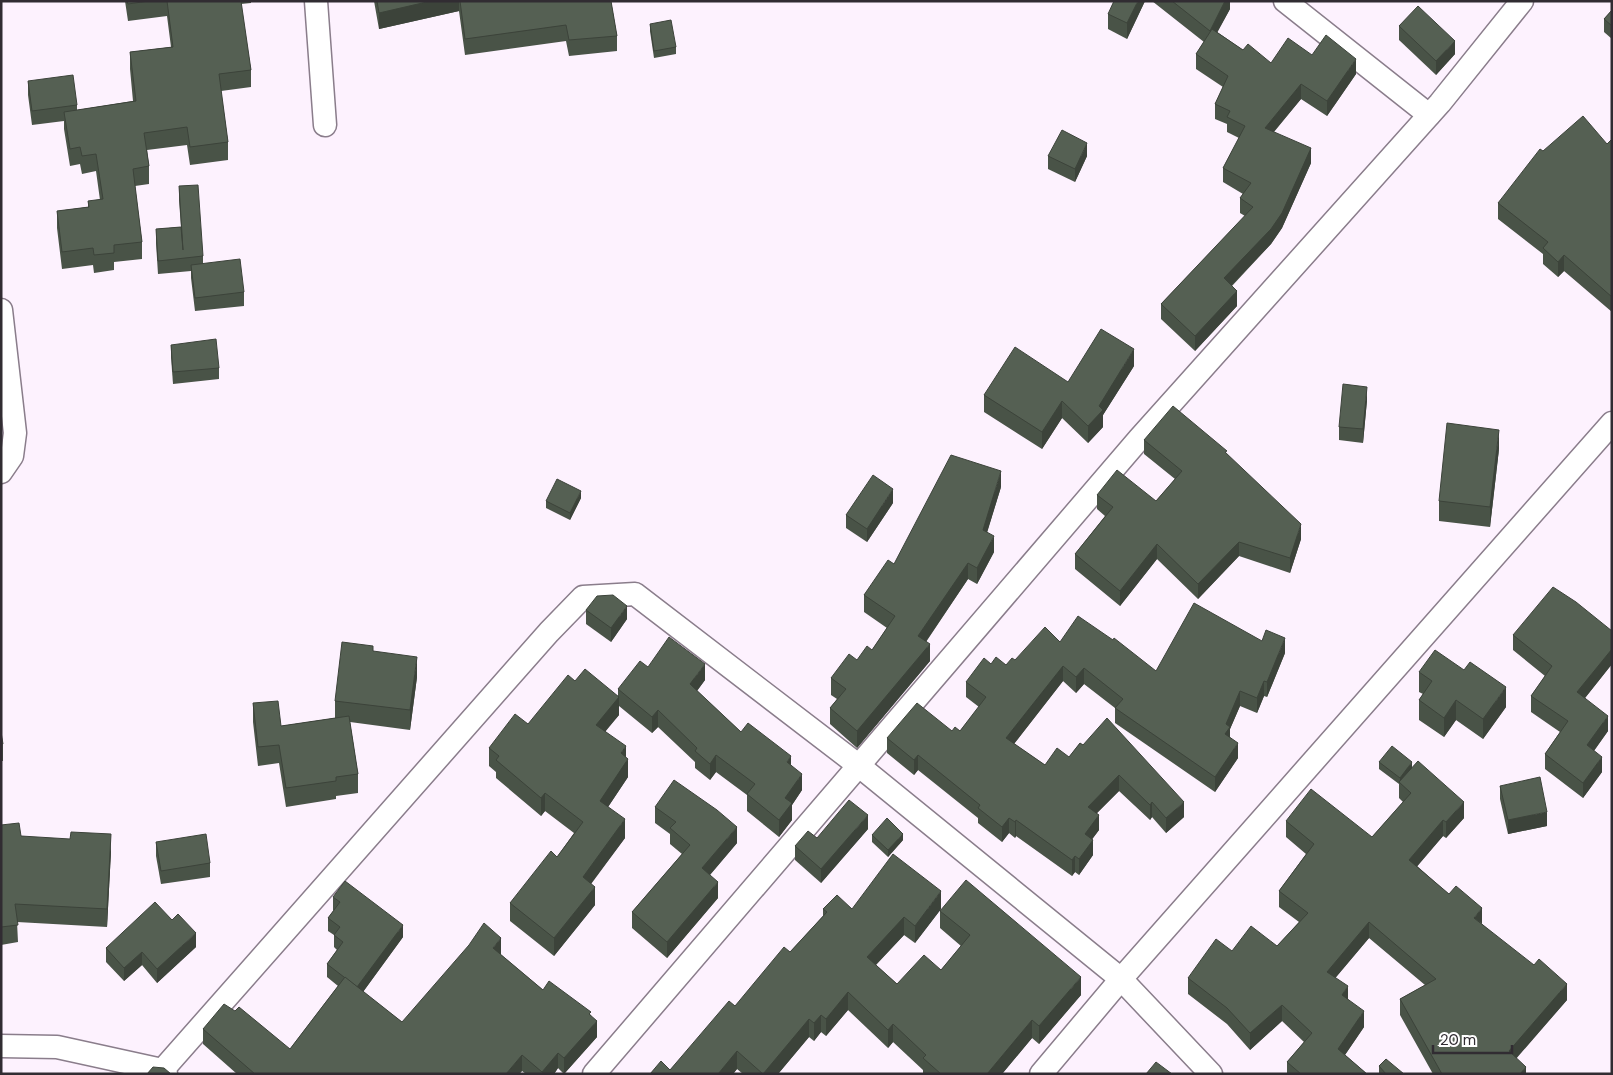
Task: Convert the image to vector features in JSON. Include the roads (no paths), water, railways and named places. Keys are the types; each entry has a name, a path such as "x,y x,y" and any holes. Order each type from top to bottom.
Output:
{"street":[{"path":"316,1 325,125"},
{"path":"1285,1 1429,115"},
{"path":"594,1074 1139,439 1429,115 1522,1"},
{"path":"1,310 15,433 12,456 1,472"},
{"path":"1041,1074 1121,979 1612,423"},
{"path":"1,1046 57,1047 162,1072 549,632 584,597 635,594 858,765 1121,979 1211,1074"}]}
